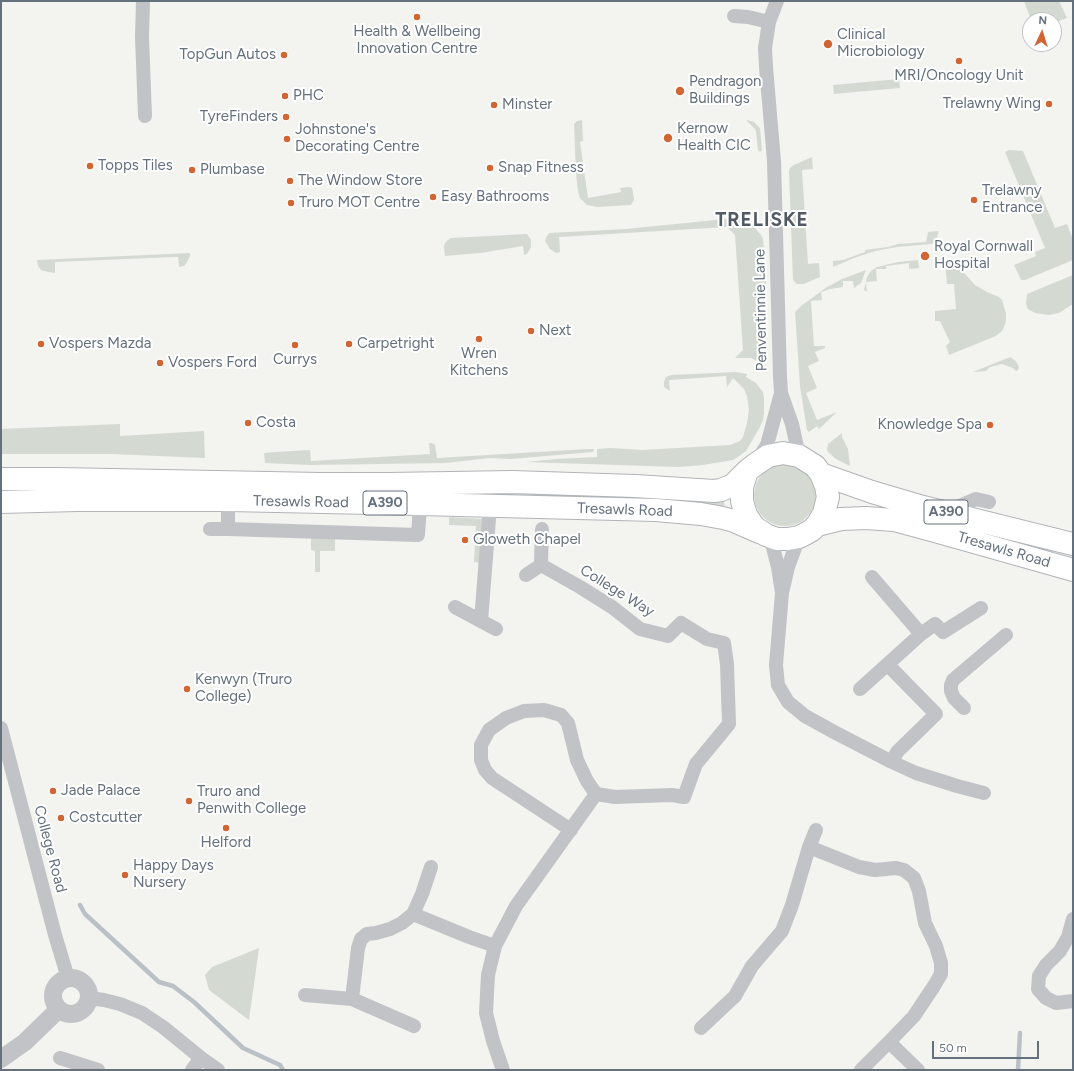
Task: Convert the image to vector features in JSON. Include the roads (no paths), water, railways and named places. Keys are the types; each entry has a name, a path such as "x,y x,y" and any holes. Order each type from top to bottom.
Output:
{"highway":[{"name":"A390","path":"752,467 768,456 783,453 799,456 815,466 821,474 826,486 828,498 824,513 817,525 812,530 799,537 788,539 768,536"},
{"name":"Tresawls Road","path":"1,479 82,479 320,484 512,482 635,486 714,491 733,485 752,467"},
{"path":"752,467 742,487 742,502 746,515 754,527 768,536"},
{"name":"Tresawls Road","path":"821,474 872,492 1073,544"},
{"name":"Tresawls Road","path":"1,502 77,500 228,500 656,510 723,518 734,521 768,536"},
{"name":"Tresawls Road","path":"817,525 841,519 866,518 894,520 1073,570"}],"street":[{"path":"143,1 142,37 145,116"},
{"name":"Penventinnie Lane","path":"777,1 769,22 765,48 774,161 780,377 781,393 792,424 799,456"},
{"path":"734,16 748,17 769,22"},
{"name":"Penventinnie Lane","path":"752,467 767,444 781,393"},
{"path":"946,512 976,498 989,502"},
{"path":"228,500 228,529"},
{"path":"210,529 418,535 420,504"},
{"path":"481,621 490,506"},
{"path":"526,575 541,565 542,529"},
{"path":"768,536 778,567 782,593"},
{"path":"799,537 788,567 782,593 776,664 778,686 788,702 805,716 892,762 916,773 984,793"},
{"name":"College Way","path":"541,565 612,607 640,629 668,636 681,623 707,639 724,644 727,664 729,724 696,764 684,797 672,795 615,798 596,794"},
{"path":"872,577 921,634"},
{"path":"455,607 496,629"},
{"path":"860,689 921,634 935,624 943,632 981,608"},
{"path":"964,708 954,698 951,691 953,680 1006,635"},
{"path":"888,665 936,714"},
{"path":"892,762 897,752 954,698"},
{"path":"503,1070 493,1041 486,1013 488,975 494,946 516,906 571,830 596,794 587,781 577,760 568,723 561,715 544,710 524,711 506,718 489,730 481,745 481,760 485,770 492,778 571,830"},
{"name":"College Road","path":"1,728 55,936 68,978"},
{"path":"701,1028 735,996 752,966 782,931 792,905 809,847 816,830"},
{"path":"809,847 859,867 875,870 896,868 904,870 914,878 919,891 925,923 936,946 941,963 941,974 914,1016 861,1070"},
{"path":"352,999 358,948 361,939 367,934 390,929 402,923 414,914 431,867"},
{"path":"414,914 494,946"},
{"path":"1073,919 1068,937 1060,951 1046,965 1039,976 1038,989 1046,998 1056,1003 1073,1002"},
{"path":"68,978 76,979 82,982 89,992 88,1004 84,1010 72,1015 58,1010 53,1001 52,995 54,988 58,983 68,978"},
{"path":"305,995 352,999 414,1026"},
{"path":"89,998 120,1004 142,1013 163,1027 200,1058 218,1070"},
{"path":"1,1059 25,1042 58,1010"},
{"path":"889,1042 918,1070"},
{"path":"60,1058 98,1070"},
{"path":"192,1070 200,1058"}],"waterway":[{"path":"80,905 85,914 159,982 173,986 194,1002 243,1048 280,1065 283,1070"},
{"path":"1018,1070 1020,1033"}],"place":[{"name":"Health & Wellbeing Innovation Centre","path":"417,17"},
{"name":"Clinical Microbiology","path":"828,44"},
{"name":"TopGun Autos","path":"284,55"},
{"name":"MRI/Oncology Unit","path":"959,61"},
{"name":"Pendragon Buildings","path":"680,91"},
{"name":"PHC","path":"285,96"},
{"name":"Trelawny Wing","path":"1049,104"},
{"name":"Minster","path":"494,105"},
{"name":"TyreFinders","path":"286,117"},
{"name":"Kernow Health CIC","path":"668,138"},
{"name":"Johnstone's Decorating Centre","path":"287,139"},
{"name":"Topps Tiles","path":"90,166"},
{"name":"Snap Fitness","path":"490,168"},
{"name":"Plumbase","path":"192,170"},
{"name":"The Window Store","path":"290,181"},
{"name":"Easy Bathrooms","path":"433,197"},
{"name":"Trelawny Entrance","path":"974,200"},
{"name":"Truro MOT Centre","path":"291,203"},
{"name":"Royal Cornwall Hospital","path":"925,256"},
{"name":"Next","path":"531,331"},
{"name":"Wren Kitchens","path":"479,339"},
{"name":"Vospers Mazda","path":"41,344"},
{"name":"Carpetright","path":"349,344"},
{"name":"Currys","path":"295,345"},
{"name":"Vospers Ford","path":"160,363"},
{"name":"Costa","path":"248,423"},
{"name":"Knowledge Spa","path":"990,425"},
{"name":"Gloweth Chapel","path":"465,540"},
{"name":"Kenwyn (Truro College)","path":"187,689"},
{"name":"Jade Palace","path":"53,791"},
{"name":"Truro and Penwith College","path":"189,801"},
{"name":"Costcutter","path":"61,818"},
{"name":"Helford","path":"226,828"},
{"name":"Happy Days Nursery","path":"125,875"}],"district":[{"name":"TRELISKE","path":"762,220"}]}
